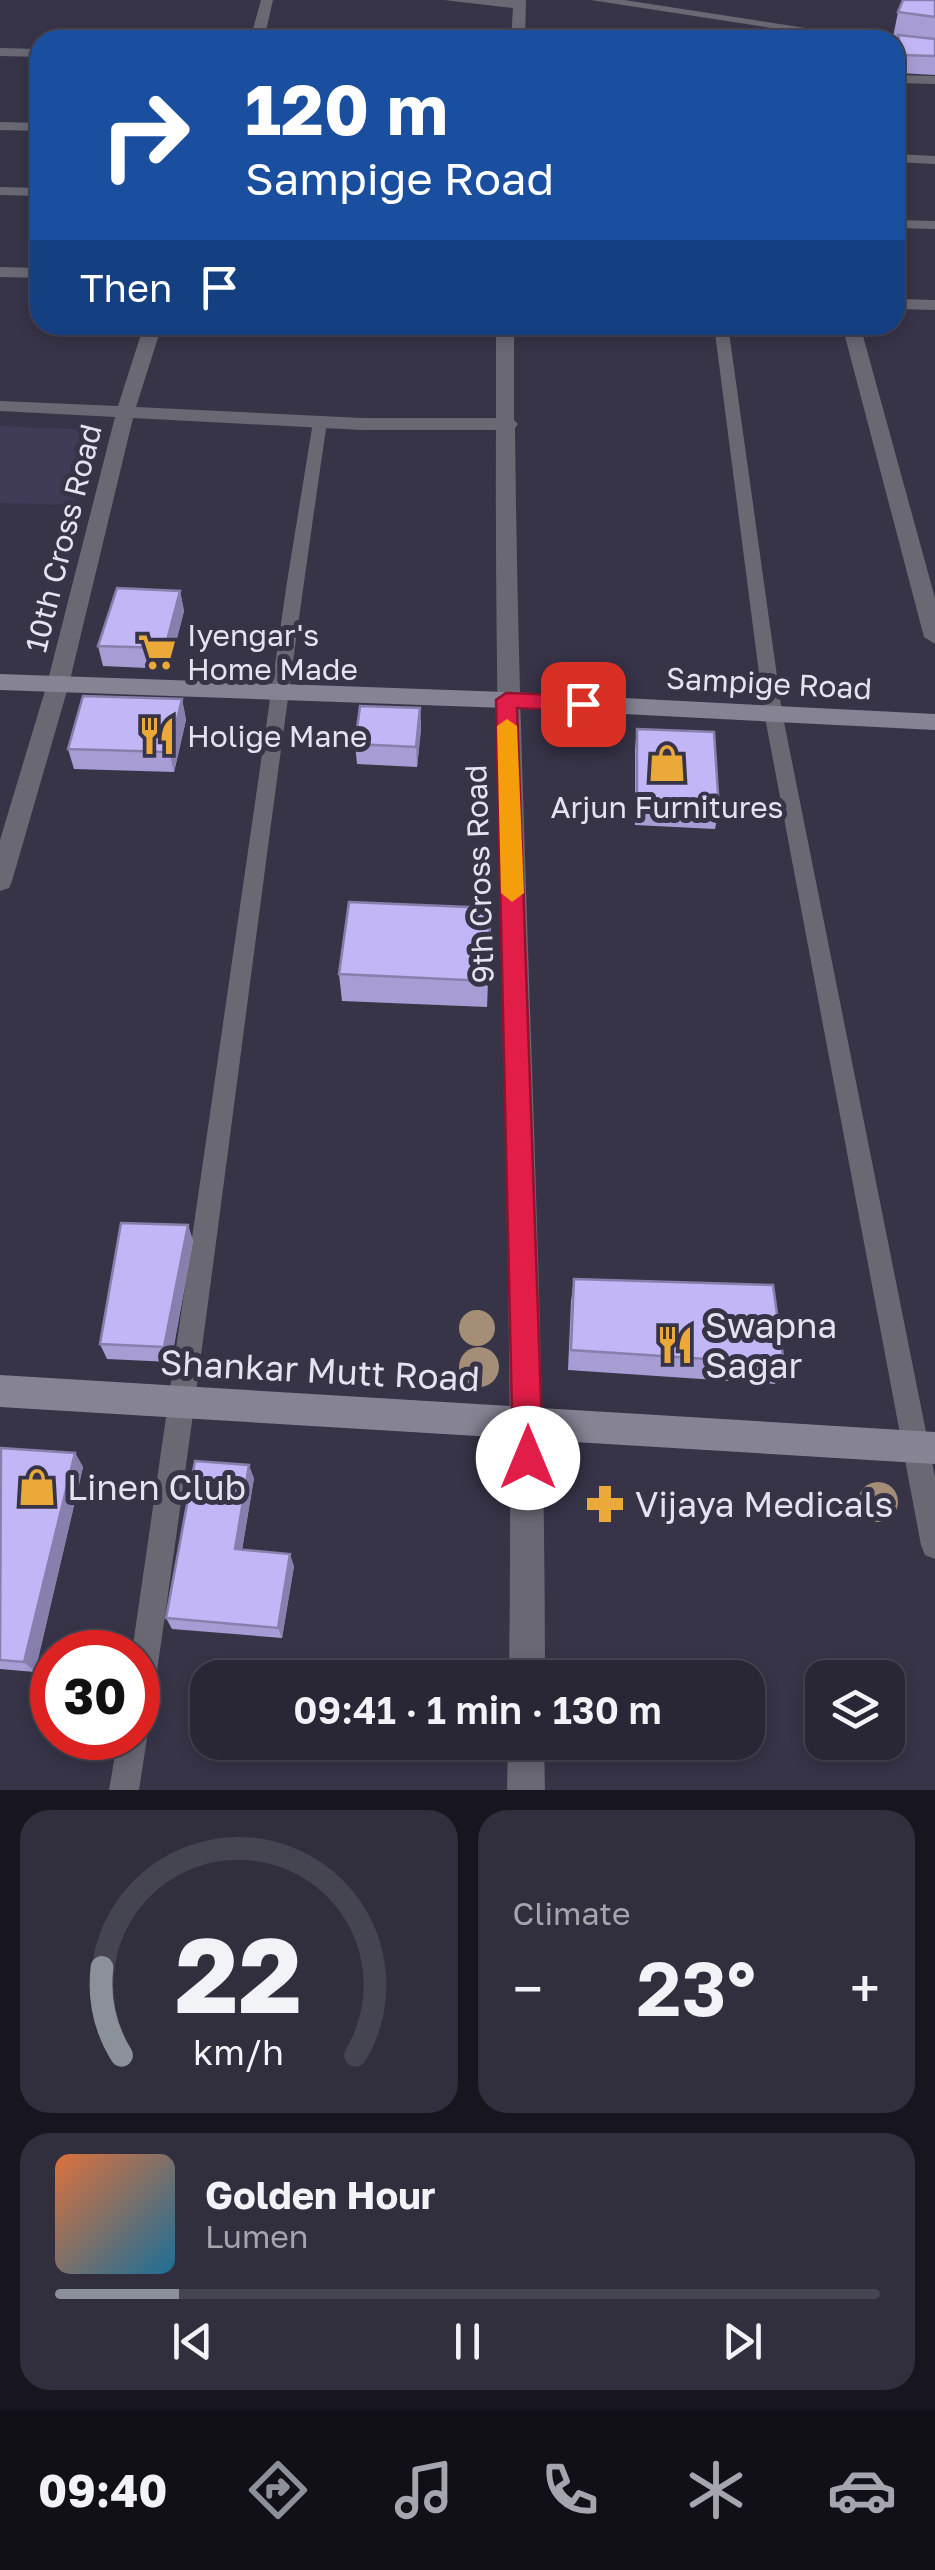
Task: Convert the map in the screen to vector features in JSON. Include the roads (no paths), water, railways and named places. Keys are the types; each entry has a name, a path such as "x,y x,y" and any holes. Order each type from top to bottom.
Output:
{"street":[{"path":"260,30 267,0"},
{"path":"450,0 519,2 518,30"},
{"path":"596,0 806,30"},
{"path":"0,52 30,53"},
{"path":"905,79 935,80"},
{"path":"0,126 30,127"},
{"path":"905,158 935,160"},
{"path":"0,272 30,273"},
{"path":"905,304 935,305"},
{"name":"10th Cross Road","path":"0,881 58,684 126,412 151,335"},
{"name":"9th Cross Road","path":"505,335 509,424 506,700 528,1421 527,1660"},
{"path":"854,335 935,638"},
{"path":"0,406 320,422 509,424"},
{"name":"Sampige Road","path":"0,682 506,700 935,722"},
{"name":"Shankar Mutt Road","path":"0,1391 926,1447"},
{"path":"526,1760 526,1790"}],"lane":[{"path":"0,190 30,192"},
{"path":"905,224 935,225"},
{"path":"722,335 774,712 926,1447 935,1545"},
{"path":"150,1630 186,1403 277,692 320,422"},
{"path":"124,1790 129,1760"}],"place":[{"name":"Iyengar's Home Made","path":"157,652"},
{"name":"Holige Mane","path":"157,736"},
{"name":"Arjun Furnitures","path":"667,763"},
{"name":"Swapna Sagar","path":"675,1345"},
{"name":"Linen Club","path":"37,1487"},
{"name":"Vijaya Medicals","path":"605,1504"}]}
